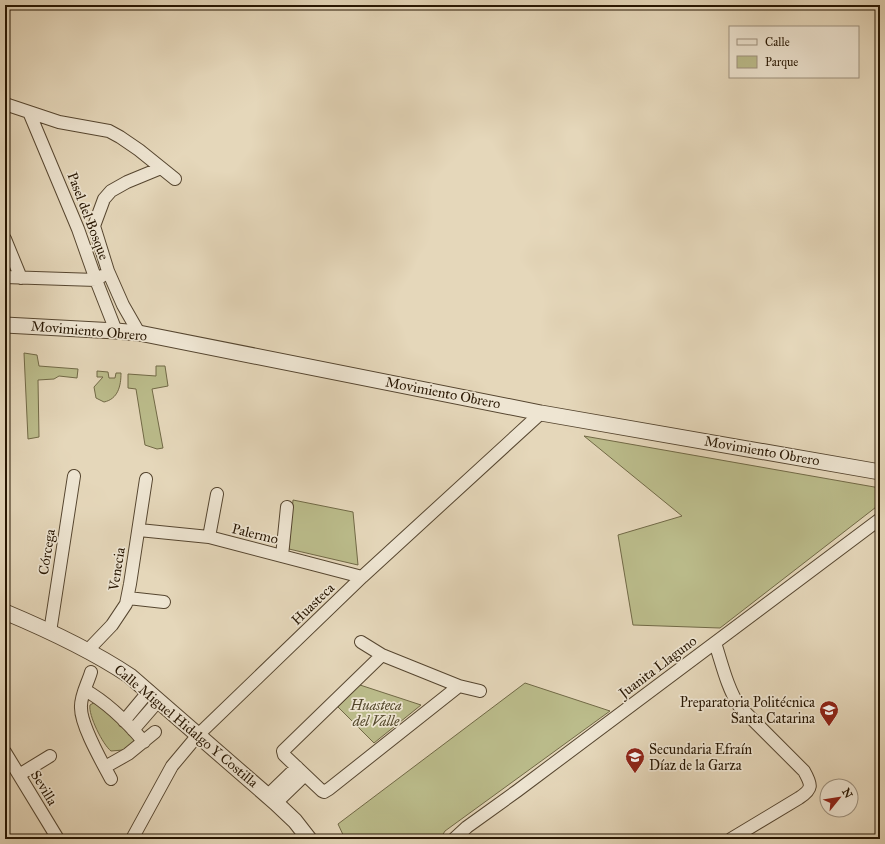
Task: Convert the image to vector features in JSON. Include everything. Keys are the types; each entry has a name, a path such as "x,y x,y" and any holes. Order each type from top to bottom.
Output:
{"street":[{"path":"5,104 59,122 109,131 139,150 175,179"},
{"name":"Pasel del Bosque","path":"30,112 78,229 116,331"},
{"path":"139,333 123,305 108,271 94,226 104,199 111,191 127,182 161,168"},
{"path":"78,229 94,226"},
{"path":"5,239 21,278"},
{"path":"5,277 96,280 108,271"},
{"name":"Movimiento Obrero","path":"5,325 139,333 542,413 880,472"},
{"name":"Huasteca","path":"132,839 172,766 198,735 362,577 542,413"},
{"name":"Córcega","path":"50,632 74,476"},
{"name":"Venecia","path":"88,650 112,626 126,604 146,479"},
{"path":"209,536 217,494"},
{"path":"282,556 287,507"},
{"name":"Juanita Llaguno","path":"454,839 467,827 524,786 880,519"},
{"name":"Palermo","path":"139,530 209,536 234,544 362,577"},
{"path":"128,598 164,602"},
{"name":"Calle Miguel Hidalgo Y Costilla","path":"5,612 88,650 110,662 130,676 272,800 295,821 309,839"},
{"path":"361,642 382,655 459,686 480,691"},
{"path":"714,643 731,691 739,706 804,771 809,779 810,786 809,790 799,798 731,839"},
{"path":"382,655 283,751 284,755 324,792 459,686"},
{"path":"91,672 80,707 83,719 111,779"},
{"path":"85,690 100,699 124,720 144,742"},
{"path":"124,720 154,696"},
{"path":"133,730 154,696"},
{"path":"105,767 128,754 155,732"},
{"name":"Sevilla","path":"5,752 58,839"},
{"path":"19,776 50,756"},
{"path":"272,800 301,771"}],"green space":[{"path":"24,353 37,355 39,366 78,369 77,378 59,376 54,379 38,380 39,437 28,439"},
{"path":"156,366 165,366 168,386 152,389 163,448 157,449 145,445 136,389 128,388 128,374 156,376"},
{"path":"97,371 108,372 109,378 115,378 116,373 121,373 120,383 116,395 104,402 96,398 94,387 103,377 97,377"},
{"path":"584,436 880,488 880,504 720,628 633,625 618,535 682,516"},
{"path":"293,500 353,512 358,565 289,549"},
{"path":"525,683 610,711 445,831 440,839 345,839 338,824"},
{"name":"Huasteca del Valle","path":"360,685 421,705 374,743 338,707"},
{"path":"97,701 133,737 134,740 132,745 123,750 111,751 104,743 91,716 90,710 90,705"}],"place":[{"name":"Preparatoria Politécnica Santa Catarina","path":"829,727"},
{"name":"Secundaria Efraín Díaz de la Garza","path":"635,774"}]}
